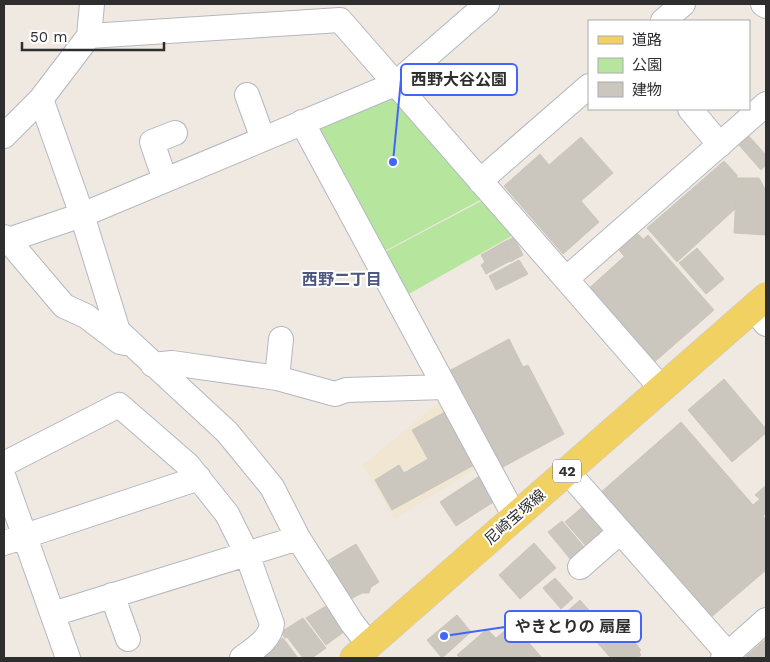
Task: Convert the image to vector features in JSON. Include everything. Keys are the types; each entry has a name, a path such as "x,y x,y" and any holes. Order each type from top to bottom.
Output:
{"main road":[{"name":"尼崎宝塚線","path":"368,654 515,517 662,389 762,310"}],"street":[{"path":"4,136 42,99 89,36 92,4"},
{"path":"133,345 120,342 86,316 64,306 6,238 82,215 395,84 487,4"},
{"path":"664,20 683,4"},
{"path":"89,36 340,12 395,84 662,389"},
{"path":"480,181 588,87"},
{"path":"247,95 263,139"},
{"path":"42,99 82,215 118,331 227,432 272,487 298,538 352,623 368,654"},
{"path":"566,279 766,104"},
{"path":"691,110 720,145"},
{"path":"302,122 515,517"},
{"path":"165,180 152,142 175,133"},
{"path":"278,378 281,339"},
{"path":"153,364 172,363 278,378 335,394 346,390 444,387"},
{"path":"4,464 119,405 188,464 227,514 247,554 272,624 268,637 242,658"},
{"path":"567,472 728,657 766,620"},
{"path":"4,478 14,539 53,614 68,658"},
{"path":"14,539 199,478"},
{"path":"580,567 620,532"},
{"path":"53,614 298,538"},
{"path":"112,596 128,639"}],"shaded area":[{"path":"443,399 479,466 395,519 363,465"}],"green space":[{"path":"388,95 397,96 486,197 383,252 312,128"},
{"path":"487,198 517,233 407,295 383,253"}],"building":[{"path":"748,135 766,155 766,165 761,170 738,144"},
{"path":"581,137 613,173 581,201 599,222 563,254 504,186 540,154 549,165"},
{"path":"724,161 737,175 735,209 677,262 647,228"},
{"path":"737,178 759,178 766,191 766,235 734,233"},
{"path":"635,231 643,239 624,256 617,248"},
{"path":"648,235 714,310 651,365 586,291"},
{"path":"514,237 523,255 510,262 507,254 510,253 504,242"},
{"path":"504,242 510,253 507,254 510,261 486,274 481,265 485,262 481,255"},
{"path":"697,248 724,279 706,294 679,263"},
{"path":"519,260 528,274 496,290 489,276"},
{"path":"509,339 523,367 528,365 564,434 501,468 449,371"},
{"path":"724,379 766,429 766,433 732,462 688,410"},
{"path":"445,412 474,465 392,510 375,480 399,465 404,473 428,459 412,430"},
{"path":"681,422 753,505 760,499 755,495 766,485 766,513 763,516 766,520 766,570 709,619 600,493"},
{"path":"481,475 495,501 456,526 440,502"},
{"path":"586,504 606,527 585,545 565,522"},
{"path":"562,521 585,548 571,560 548,532"},
{"path":"534,543 556,568 520,599 499,575"},
{"path":"356,544 379,582 371,587 369,593 362,593 347,601 324,563"},
{"path":"555,578 573,598 561,609 543,588"},
{"path":"580,600 594,616 578,631 564,614"},
{"path":"326,606 328,609 330,607 345,631 326,645 306,618"},
{"path":"605,614 608,617 611,614 641,650 639,652 641,655 637,658 611,658 587,631"},
{"path":"457,615 471,632 442,658 427,640"},
{"path":"303,618 326,648 312,658 303,658 281,632"},
{"path":"513,624 542,658 460,658 457,655 487,629 496,638"},
{"path":"283,638 298,658 258,658 275,644"},
{"path":"766,639 766,658 748,658 746,656"}],"place":[{"name":"西野大谷公園","path":"393,162"},
{"name":"やきとりの 扇屋","path":"444,636"}],"district":[{"name":"西野二丁目","path":"342,279"}]}
